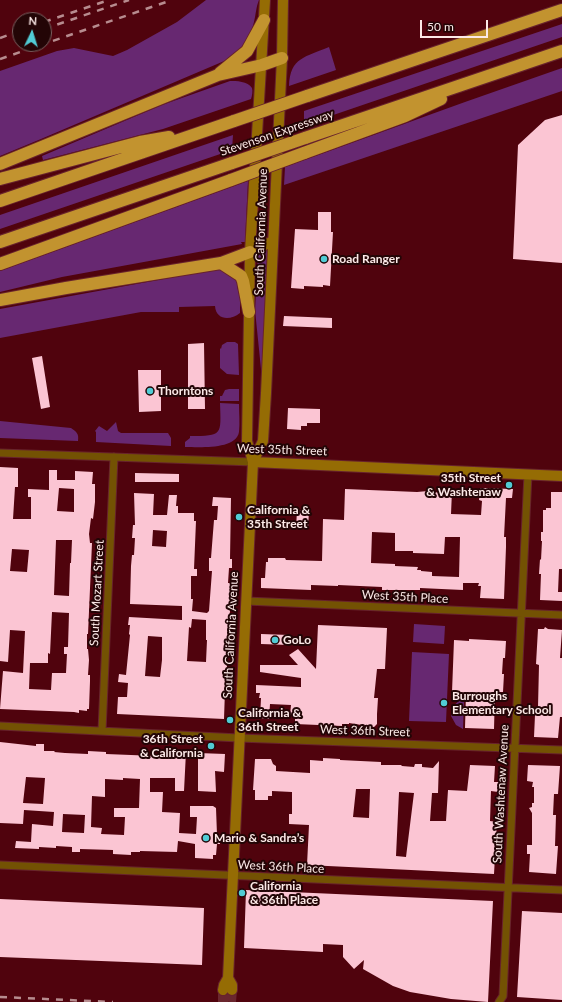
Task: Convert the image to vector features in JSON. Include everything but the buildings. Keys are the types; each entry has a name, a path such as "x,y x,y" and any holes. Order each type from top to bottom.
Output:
{"highway":[{"name":"Stevenson Expressway","path":"208,130 562,10"},
{"path":"218,75 247,51 264,20"},
{"name":"Stevenson Expressway","path":"0,242 562,51"},
{"path":"0,164 218,75 262,65 282,58"},
{"path":"0,264 405,116 502,71"},
{"path":"0,179 140,142 208,130"},
{"path":"0,201 208,130"},
{"path":"0,300 73,286 221,263 250,252"},
{"path":"221,263 241,276 249,312"}],"main road":[{"name":"South California Avenue","path":"228,990 232,985 228,978 232,876 253,462 247,441 250,252 265,0"},
{"name":"South California Avenue","path":"253,462 263,441 271,318 283,0"},
{"path":"250,252 273,241"},
{"name":"West 35th Street","path":"253,462 562,476"}],"street":[{"name":"West 35th Street","path":"0,453 253,462"},
{"name":"South Mozart Street","path":"102,731 114,457"},
{"name":"South Washtenaw Avenue","path":"502,1000 528,474"},
{"name":"West 35th Place","path":"246,601 562,615"},
{"name":"West 36th Street","path":"0,726 239,738 562,750"},
{"name":"West 36th Place","path":"0,865 562,890"}],"shaded area":[{"path":"206,0 259,0 251,31 236,56 0,156 0,71 57,51 74,48 113,56 127,50 177,22"},
{"path":"562,24 562,37 304,125 304,111"},
{"path":"329,47 336,70 289,86 292,69 301,59"},
{"path":"562,68 562,91 284,185 285,167"},
{"path":"230,81 248,84 252,88 251,99 163,129 43,160 42,156 162,105"},
{"path":"233,135 232,150 0,229 0,215"},
{"path":"248,181 245,242 241,242 242,244 62,277 0,292 0,271"},
{"path":"268,248 262,379 255,310 258,254"},
{"path":"218,269 227,270 241,285 237,286 240,298 240,313 236,316 224,318 218,314 215,306 179,307 179,312 141,312 0,338 0,309"},
{"path":"227,342 235,342 238,344 239,375 227,374 220,368 220,348 221,349 222,345"},
{"path":"239,389 239,401 220,401 220,396 222,396 225,390"},
{"path":"220,403 239,404 239,432 236,438 224,445 185,447 185,442 190,438 190,436 209,435 218,432 220,428"},
{"path":"0,421 71,428 77,433 78,441 0,438"},
{"path":"116,422 118,431 121,433 168,433 171,438 171,446 96,442 95,431 99,426 107,431"},
{"path":"414,624 445,626 444,644 413,642"},
{"path":"412,652 449,654 446,722 409,721"},
{"path":"460,700 464,700 463,729 456,725 451,716 452,707"}],"tunnel":[{"path":"223,990 223,1002"},
{"path":"231,1002 232,990"}],"railway":[{"path":"52,19 109,0"},
{"path":"52,26 129,0"},
{"path":"0,59 172,0"},
{"path":"0,38 12,34"},
{"path":"0,997 113,1002"}],"place":[{"name":"Road Ranger","path":"324,259"},
{"name":"Thorntons","path":"150,391"},
{"name":"35th Street & Washtenaw","path":"509,485"},
{"name":"California & 35th Street","path":"239,517"},
{"name":"GoLo","path":"275,640"},
{"name":"Burroughs Elementary School","path":"444,703"},
{"name":"California & 36th Street","path":"230,720"},
{"name":"36th Street & California","path":"211,746"},
{"name":"Mario & Sandra’s","path":"206,838"},
{"name":"California & 36th Place","path":"242,893"}]}
